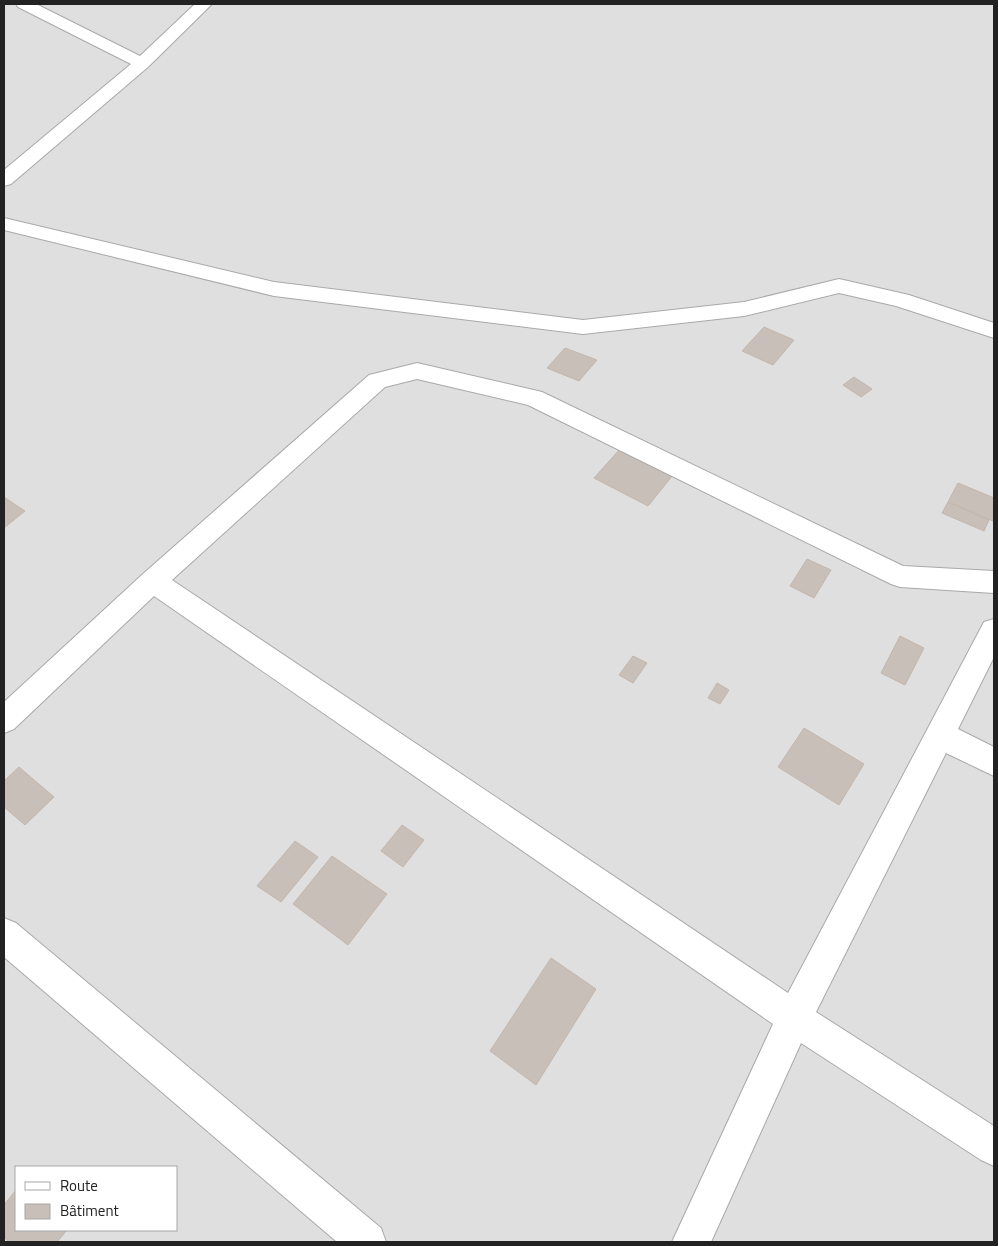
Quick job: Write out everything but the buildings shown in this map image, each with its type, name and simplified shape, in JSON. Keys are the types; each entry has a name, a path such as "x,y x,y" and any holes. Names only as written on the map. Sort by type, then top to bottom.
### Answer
{"street":[{"path":"24,4 142,63"},
{"path":"4,180 142,63 204,4"},
{"path":"6,226 274,289 583,327 744,309 839,286 901,300 994,332"},
{"path":"4,720 153,581 377,381 416,371 534,398 900,576 994,582"},
{"path":"153,581 794,1018 994,1146"},
{"path":"691,1242 794,1018 994,630"},
{"path":"940,735 994,762"},
{"path":"4,935 367,1242"}],"shaded area":[{"path":"4,4 994,4 994,1242 4,1242"}]}
